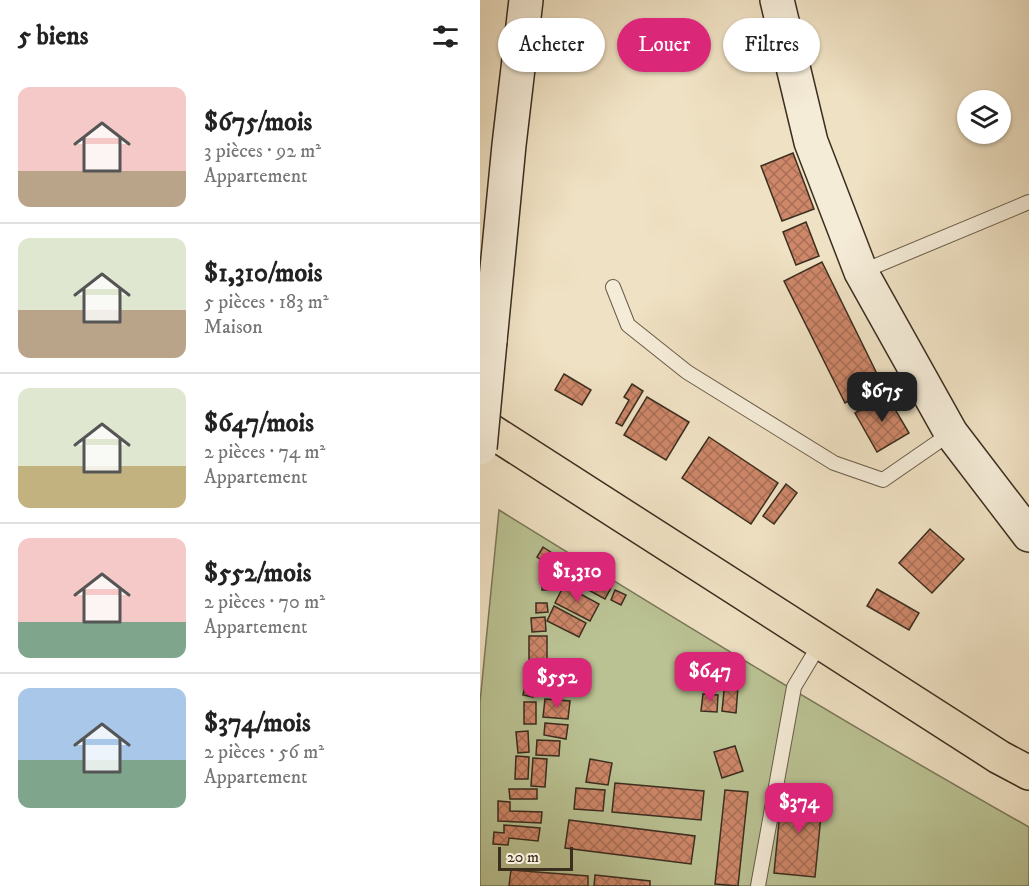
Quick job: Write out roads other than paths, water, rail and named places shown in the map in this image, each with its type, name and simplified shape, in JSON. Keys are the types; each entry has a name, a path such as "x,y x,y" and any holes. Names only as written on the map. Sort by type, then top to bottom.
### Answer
{"highway":[{"path":"480,424 999,757 1029,773"}],"main road":[{"path":"480,448 509,145 526,0"},
{"path":"777,0 811,142 861,272 951,433 1029,535"}],"lane":[{"path":"861,272 1029,202"},
{"path":"613,287 628,325 687,372 834,463 883,480 951,433"},
{"path":"759,886 794,687 822,642"}]}
